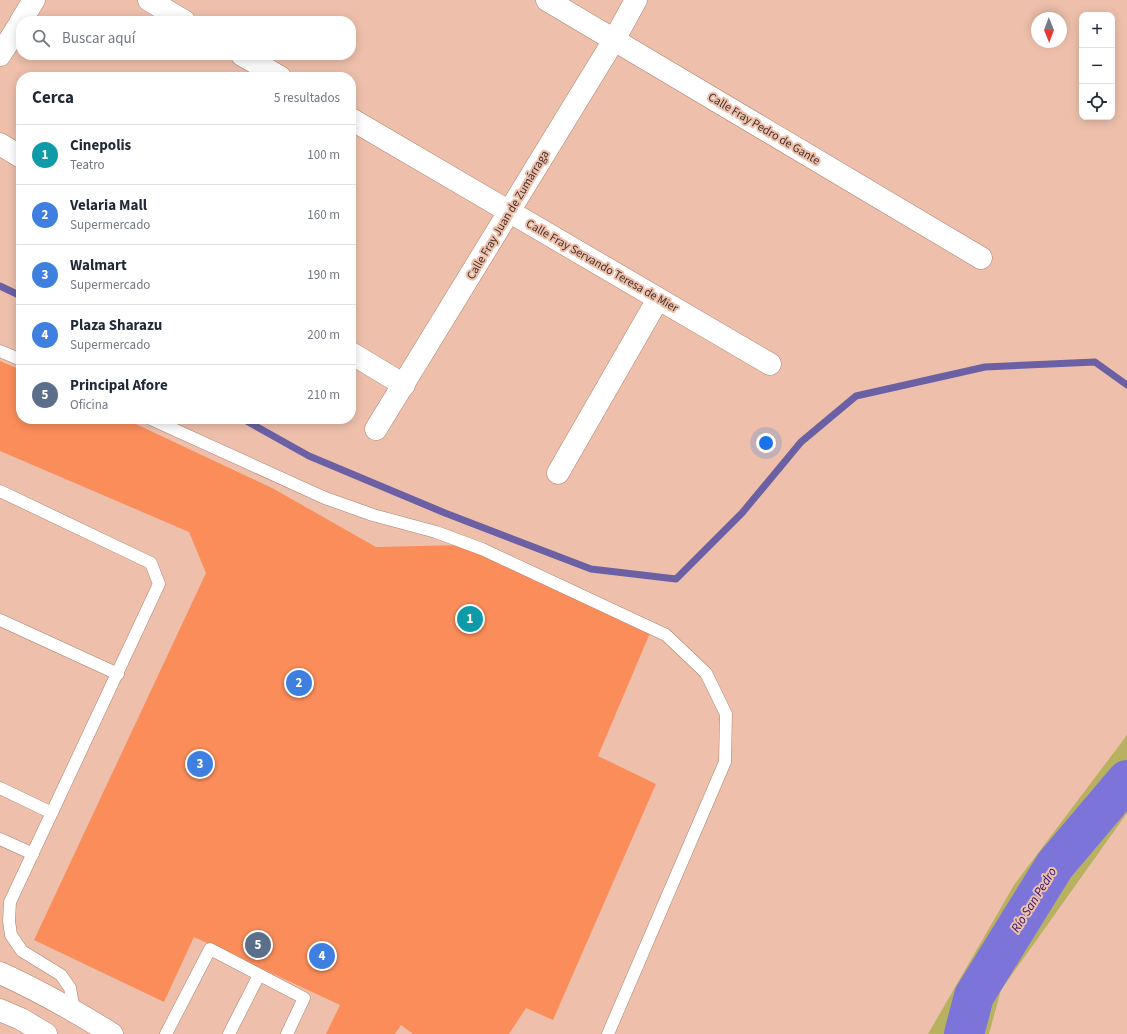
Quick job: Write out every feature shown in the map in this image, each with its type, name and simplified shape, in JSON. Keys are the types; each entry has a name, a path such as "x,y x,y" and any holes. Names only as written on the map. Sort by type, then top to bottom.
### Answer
{"street":[{"path":"24,16 34,0"},
{"path":"149,0 176,16"},
{"name":"Calle Fray Pedro de Gante","path":"547,0 981,258"},
{"name":"Calle Fray Juan de Zumárraga","path":"376,429 510,212 614,40 636,0"},
{"path":"0,55 16,29"},
{"path":"251,60 271,72"},
{"name":"Calle Fray Servando Teresa de Mier","path":"356,122 770,364"},
{"path":"0,144 16,154"},
{"path":"558,473 658,299"},
{"path":"356,356 404,384"},
{"path":"0,973 32,987 74,1010 112,1034"},
{"path":"0,1010 21,1019 46,1034"}],"lane":[{"path":"0,351 16,358"},
{"path":"162,424 325,498 373,515 436,532 482,549 666,635 706,673 726,714 725,762 608,1034"},
{"path":"0,491 151,563 159,584 10,902 9,921 11,936 22,951 61,975 70,988 74,1010"},
{"path":"0,620 118,674"},
{"path":"0,788 52,813"},
{"path":"0,839 33,854"},
{"path":"0,910 10,902"},
{"path":"166,1034 210,949 304,998 287,1034"},
{"path":"230,1034 259,975"}],"shaded area":[{"path":"1127,735 1127,813 1001,990 989,1034 928,1034 1014,885"}],"building":[{"path":"0,361 16,368 16,424 136,424 274,489 376,547 463,545 652,628 598,756 656,784 553,1020 526,1008 509,1034 413,1034 401,1025 395,1034 326,1034 340,1005 194,937 164,1002 34,940 206,573 189,532 0,451"}],"waterway":[{"path":"0,286 16,294"},
{"path":"252,424 309,456 445,513 591,569 676,579 742,513 801,442 856,396 985,367 1095,362 1127,385"},
{"name":"Río San Pedro","path":"964,1034 974,996 1055,865 1127,780"}],"place":[{"name":"Cinepolis","path":"470,619"},
{"name":"Velaria Mall","path":"299,683"},
{"name":"Walmart","path":"200,764"},
{"name":"Principal Afore","path":"258,945"},
{"name":"Plaza Sharazu","path":"322,956"}]}
